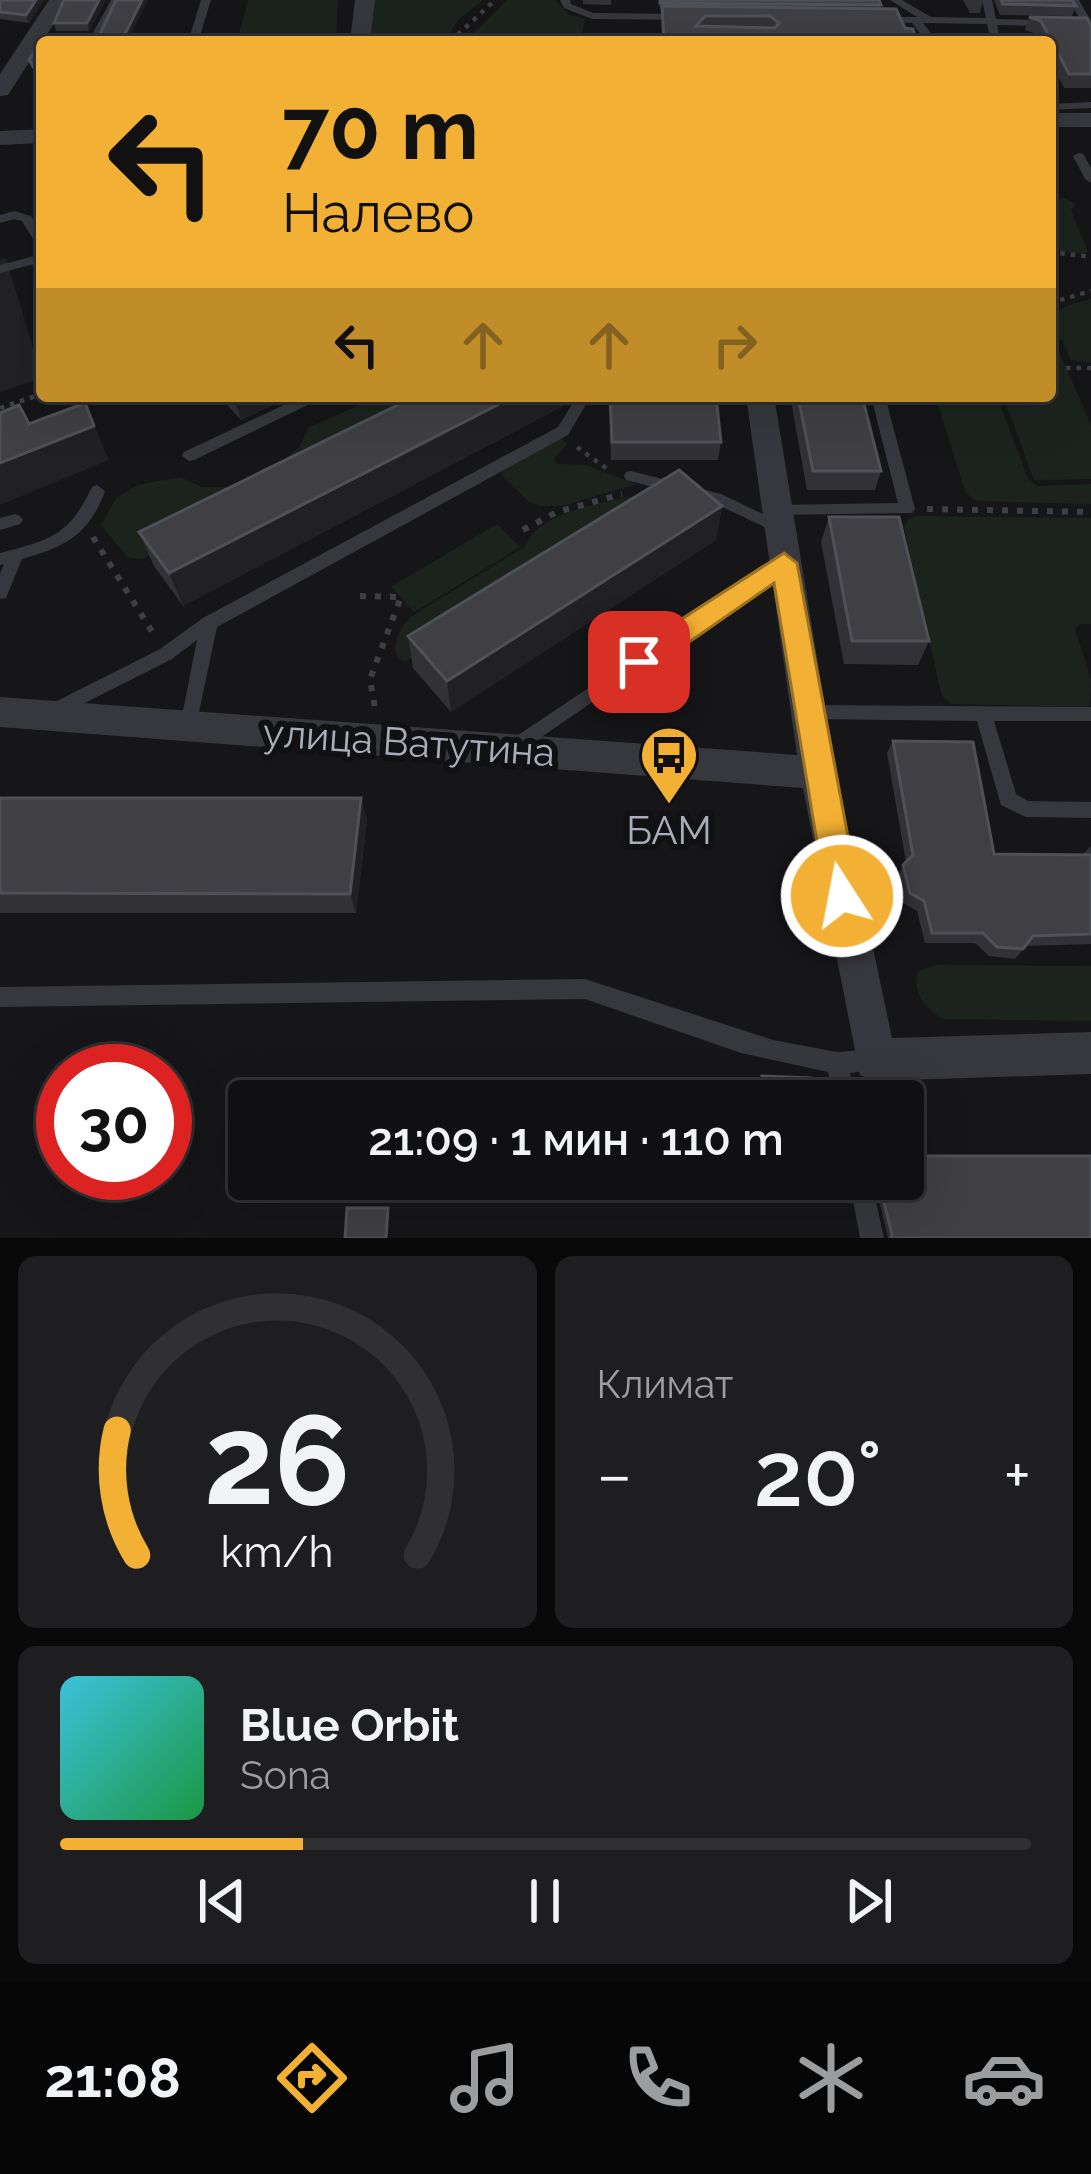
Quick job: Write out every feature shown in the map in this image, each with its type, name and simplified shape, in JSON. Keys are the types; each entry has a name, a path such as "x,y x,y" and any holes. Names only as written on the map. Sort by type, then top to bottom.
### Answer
{"street":[{"path":"46,36 58,0"},
{"path":"361,36 365,0"},
{"path":"0,40 36,38"},
{"path":"0,90 36,48"},
{"path":"1056,120 1091,120"},
{"path":"0,138 36,136"},
{"path":"761,402 818,772 856,1062 1091,1053"},
{"name":"улица Ватутина","path":"0,712 818,772"}],"lane":[{"path":"96,36 116,0"},
{"path":"195,36 206,0"},
{"path":"566,0 567,6 592,16 710,18"},
{"path":"895,0 929,20"},
{"path":"986,0 995,36"},
{"path":"1074,0 1090,24"},
{"path":"873,20 1090,24"},
{"path":"915,20 927,36"},
{"path":"1056,107 1091,105"},
{"path":"1079,156 1091,179"},
{"path":"0,219 28,219 36,233"},
{"path":"0,269 36,260"},
{"path":"189,456 302,402"},
{"path":"47,714 561,433 580,402"},
{"path":"631,476 778,519 908,508 880,402"},
{"path":"0,593 8,557 59,540 84,524 97,491"},
{"path":"511,749 784,563"},
{"path":"189,726 208,623"},
{"path":"809,712 1091,714"},
{"path":"982,712 1008,799 1026,809 1091,810"},
{"path":"0,997 585,989 800,1059 856,1062 851,1080"},
{"path":"864,1200 872,1238"}],"path":[{"path":"456,36 495,0"},
{"path":"1056,253 1091,257"},
{"path":"1056,301 1091,291"},
{"path":"1066,368 1091,368"},
{"path":"0,408 36,396"},
{"path":"561,433 597,464 631,476"},
{"path":"523,530 557,512 667,483"},
{"path":"908,508 1091,512"},
{"path":"109,562 166,653"},
{"path":"360,596 400,597 370,680 389,743"}],"shaded area":[{"path":"248,0 338,0 336,36 239,36"},
{"path":"375,0 483,0 459,19 447,36 371,36"},
{"path":"507,0 555,0 568,14 585,19 581,36 470,36"},
{"path":"1062,197 1076,204 1071,210 1088,252 1056,251 1056,202"},
{"path":"6,258 36,358 36,380 0,392 0,260"},
{"path":"1091,299 1091,363 1070,360 1063,341 1056,338 1056,313"},
{"path":"1056,344 1091,425 1091,479 1034,480 1005,402 1056,402"},
{"path":"366,402 466,402 142,559 127,557 101,525 117,497 138,485 180,477 202,487 230,487 281,462 299,447 309,427"},
{"path":"937,402 999,402 1028,479 1038,486 1091,484 1091,504 976,501 966,493"},
{"path":"558,437 567,444 554,459 557,464 586,465 636,484 563,506 529,502 502,476 503,471"},
{"path":"658,491 667,501 406,661 398,659 398,637 409,618 526,546 546,523 583,508"},
{"path":"1091,518 1091,624 1075,629 1091,680 1090,707 951,704 942,697 904,528 908,519"},
{"path":"497,524 520,547 414,612 391,587"},
{"path":"935,965 1091,966 1091,1021 943,1019 926,1005 917,987 917,972"}],"building":[{"path":"0,0 36,0 26,15 0,12"},
{"path":"64,0 99,0 87,23 54,23"},
{"path":"116,0 142,0 124,36 99,36"},
{"path":"879,0 881,5 660,3"},
{"path":"1001,0 1072,0 1076,6 1003,4"},
{"path":"662,6 896,9 905,28 913,29 915,36 664,36","holes":["705,16 770,16 779,23 775,28 696,26"]},
{"path":"1029,17 1087,18 1091,74 1069,74 1056,49 1056,36 1049,36 1041,21"},
{"path":"404,402 503,402 169,573 139,532"},
{"path":"610,402 717,402 721,442 612,442"},
{"path":"799,402 864,402 881,471 813,471"},
{"path":"85,403 94,426 0,463 0,413 19,405 29,424"},
{"path":"679,470 722,506 447,681 408,636"},
{"path":"829,517 899,517 929,641 852,641"},
{"path":"893,741 973,742 994,854 1091,855 1091,934 1033,936 1023,949 997,947 983,933 932,933 924,901 910,893 903,865 913,855"},
{"path":"0,798 361,798 350,894 0,893"},
{"path":"762,1076 811,1080 762,1080"},
{"path":"924,1156 1091,1156 1091,1238 891,1238 883,1200 924,1200"},
{"path":"347,1208 388,1208 386,1238 345,1238"}],"place":[{"name":"БАМ","path":"669,806"}],"route":[{"path":"639,662 784,563 842,896"}]}
